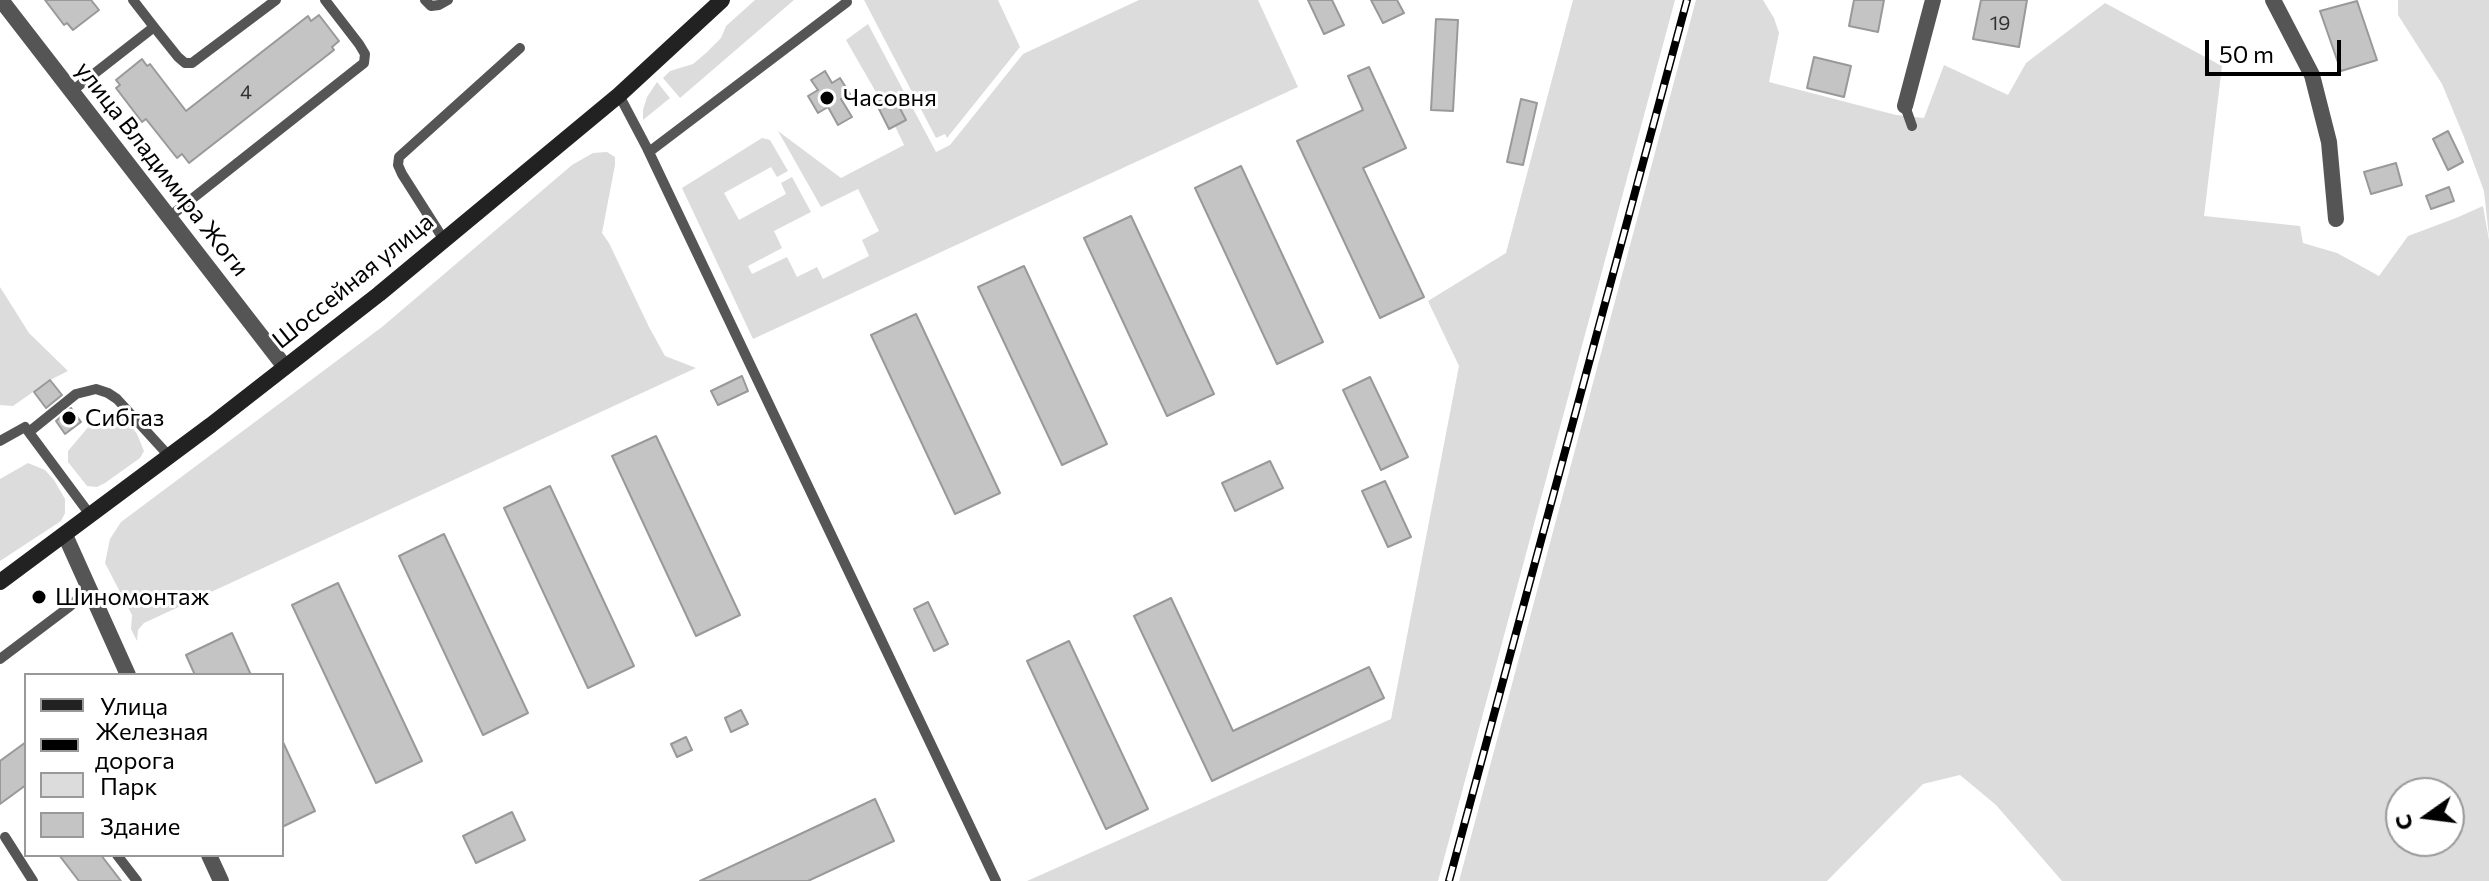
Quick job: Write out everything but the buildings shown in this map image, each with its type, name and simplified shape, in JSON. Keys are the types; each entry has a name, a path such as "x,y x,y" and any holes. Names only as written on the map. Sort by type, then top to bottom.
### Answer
{"main road":[{"name":"Шоссейная улица","path":"0,582 91,516 379,294 619,95 722,0"}],"street":[{"name":"улица Владимира Жоги","path":"1,0 285,367"},
{"path":"1905,106 1933,0"},
{"path":"2273,0 2312,75 2329,142 2336,219"},
{"path":"65,535 127,673"},
{"path":"210,857 221,881"}],"lane":[{"path":"133,0 185,63 192,63 276,0"},
{"path":"169,217 364,63 365,54 359,44 325,0"},
{"path":"425,0 431,6 448,0"},
{"path":"649,152 847,2"},
{"path":"72,91 154,27"},
{"path":"444,240 402,174 399,157 520,48"},
{"path":"619,95 996,881"},
{"path":"1905,106 1912,126"},
{"path":"29,432 76,394 96,389 117,399 169,456"},
{"path":"0,441 25,427 91,516"},
{"path":"0,659 89,589"},
{"path":"5,837 33,881"},
{"path":"119,857 137,881"}],"green space":[{"path":"755,0 794,0 680,98 663,78 670,71 693,64 706,53 721,38 726,26"},
{"path":"864,0 998,0 1020,47 947,138 945,134 936,138"},
{"path":"1139,0 1258,0 1298,87 753,339 682,188 762,138 770,140 788,171 777,177 771,167 724,193 739,220 786,194 781,183 792,177 811,212 774,231 782,248 748,266 752,274 787,257 797,277 817,267 823,279 869,256 862,240 879,231 858,189 821,207 778,131 841,178 904,145 895,126 906,120 894,95 881,101 846,40 868,24 936,152 950,145 1023,54"},
{"path":"1573,0 1675,0 1438,881 1027,881 1391,719 1459,366 1428,301 1506,253"},
{"path":"1696,0 1763,0 1779,33 1769,82 1896,115 1924,118 1944,65 2008,95 2026,63 2105,3 2222,66 2204,216 2300,226 2303,243 2337,253 2379,276 2408,236 2483,206 2489,240 2489,881 2062,881 1996,805 1960,775 1923,784 1827,881 1459,881"},
{"path":"2398,0 2489,0 2489,237 2484,191 2464,137 2442,84 2398,15"},
{"path":"657,82 670,98 643,120 647,97"},
{"path":"607,152 615,157 615,165 602,233 665,356 696,368 144,623 138,630 137,641 131,629 132,615 105,563 110,539 121,522 382,327 572,165 593,153"},
{"path":"0,287 29,333 68,371 13,406 0,405"},
{"path":"110,415 125,418 137,434 144,451 140,458 105,483 97,487 87,486 68,462 68,451 90,425"},
{"path":"28,463 45,470 54,480 65,499 65,513 61,521 0,561 0,479"}],"railway":[{"path":"1449,881 1687,0"}],"place":[{"name":"Часовня","path":"827,98"},
{"name":"Сибгаз","path":"69,418"},
{"name":"Шиномонтаж","path":"39,597"}]}
